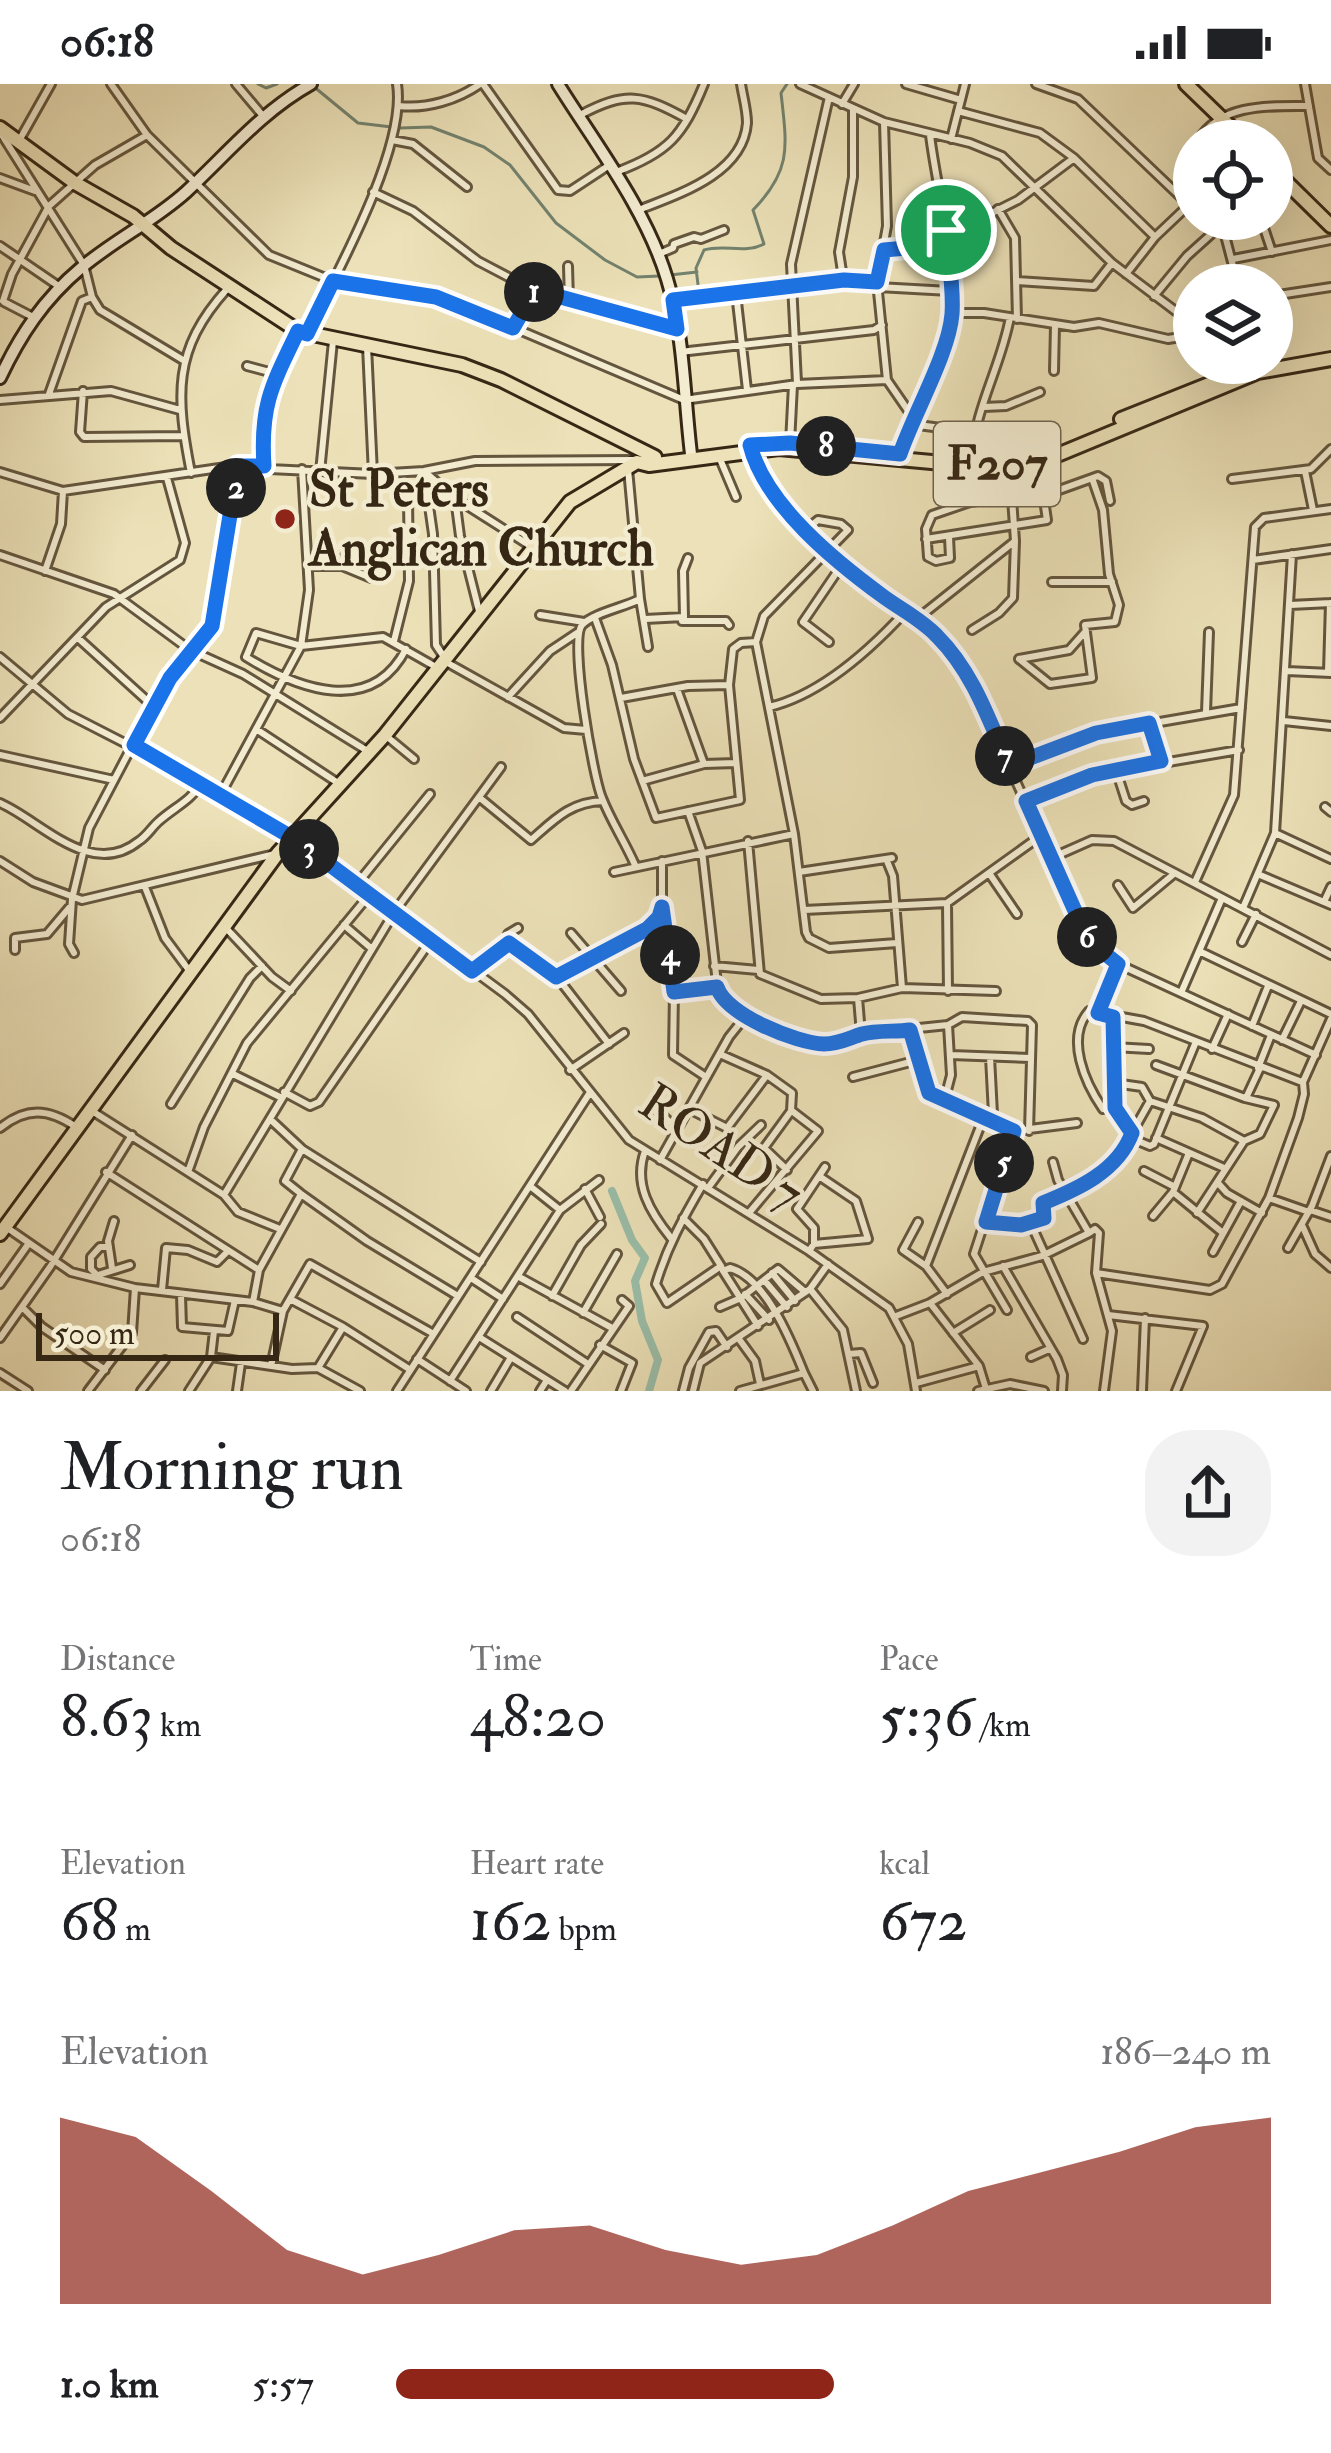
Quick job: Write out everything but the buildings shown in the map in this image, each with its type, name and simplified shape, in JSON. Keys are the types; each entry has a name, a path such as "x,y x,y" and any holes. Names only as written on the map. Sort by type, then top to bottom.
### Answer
{"main road":[{"path":"1186,84 1224,120"},
{"path":"0,130 20,139 75,183 144,224 171,248 302,333 462,365 501,380 640,460 570,502 385,735 278,853 3,1231"},
{"path":"1293,191 1331,226"},
{"name":"F207","path":"640,460 779,448 1008,469 1038,463 1258,372 1331,356"},
{"name":"F207","path":"1293,360 1331,356"},
{"name":"F207","path":"640,460 790,443 965,465 1007,464 1038,456 1197,384"}],"street":[{"path":"20,139 51,84"},
{"path":"111,84 147,135 269,255 333,281 436,297 685,400 795,384 887,380"},
{"path":"236,84 263,116"},
{"path":"0,378 33,317 60,287 194,184 263,116 310,84"},
{"path":"264,466 262,414 277,374 333,281 374,192 393,137 397,84"},
{"path":"398,106 424,106 464,95 481,84 559,190 570,190 662,152 687,119 704,84"},
{"path":"558,84 635,211 664,270 673,300 691,454"},
{"path":"635,211 709,179 739,148 747,119 741,84"},
{"path":"800,84 884,122 1002,156 1112,263 1173,310"},
{"path":"842,104 854,84"},
{"path":"906,84 961,100"},
{"path":"951,139 965,84"},
{"path":"1036,84 1068,94 1091,109 1173,185"},
{"path":"1068,94 1074,84"},
{"path":"1304,84 1318,158 1331,170"},
{"path":"578,116 623,97 645,96 687,119"},
{"path":"790,443 795,384 791,264 829,98"},
{"path":"1216,120 1266,106 1309,106"},
{"path":"844,280 838,252 853,177 853,110"},
{"path":"958,111 1040,133 1074,158 1155,237"},
{"path":"884,122 887,226 878,285 887,380 925,429 972,432"},
{"path":"0,130 84,265 100,310 184,360"},
{"path":"33,317 2,302 50,206 120,147 147,135"},
{"path":"900,454 912,417 940,362 952,314 946,230 930,135"},
{"path":"393,137 413,144 467,187"},
{"path":"884,250 918,247 998,209 1074,158"},
{"path":"0,178 38,192"},
{"path":"374,192 413,211 478,261 535,290 677,329"},
{"path":"970,502 965,465 972,432 1014,318 1015,238 998,209"},
{"path":"1126,274 1173,220"},
{"path":"658,254 674,244 724,230"},
{"path":"1154,296 1205,240"},
{"path":"1229,240 1234,264"},
{"path":"1268,240 1272,252"},
{"path":"1233,259 1331,240"},
{"path":"0,246 60,287"},
{"path":"1017,281 1094,286 1112,263"},
{"path":"568,266 569,301"},
{"path":"673,300 844,280 950,291"},
{"path":"191,473 179,410 184,360 199,323 230,286"},
{"path":"1293,293 1331,287"},
{"path":"513,328 535,290"},
{"path":"736,292 747,391"},
{"path":"49,394 82,301 92,297"},
{"path":"952,314 1055,325 1099,323 1173,338"},
{"path":"680,352 874,330 882,325"},
{"path":"1054,370 1055,325"},
{"path":"320,472 333,341"},
{"path":"367,346 373,474"},
{"path":"248,366 277,374"},
{"path":"0,400 83,392 127,394 179,410"},
{"path":"83,392 80,432 84,436 184,436"},
{"path":"984,407 1006,406 1040,392"},
{"path":"750,448 771,492 841,566 935,634 966,671 1088,940 1118,964 1316,1055"},
{"path":"1232,479 1305,471 1316,467 1331,449"},
{"path":"719,455 736,497"},
{"path":"0,472 63,491 238,466 373,474 475,461 640,460 640,599 647,647"},
{"path":"926,539 1047,520 1038,463"},
{"path":"15,950 14,938 47,934 68,912 94,815 153,706 212,626 238,466"},
{"path":"222,793 301,646 308,566 302,469"},
{"path":"424,471 433,534 436,645 443,663"},
{"path":"424,471 455,498 535,549"},
{"path":"1305,471 1313,510"},
{"path":"0,718 118,597 166,572 184,553 182,526 167,478"},
{"path":"1085,632 1092,678 1050,684 1019,659 1069,650 1088,623 1115,622 1119,605 1104,514 1092,478"},
{"path":"949,537 947,560 928,557 926,539 932,515 970,502 1043,493 1092,478 1104,479 1110,501"},
{"path":"45,571 58,536 63,491"},
{"path":"394,641 410,581 407,497 428,496"},
{"path":"455,498 481,616"},
{"path":"972,630 999,614 1013,598 1012,498"},
{"path":"1195,882 1234,795 1255,527 1260,520 1331,509"},
{"path":"807,529 818,520 845,526 847,533 764,616 756,642 809,938 829,948 897,943"},
{"path":"917,619 1015,541"},
{"path":"1253,560 1331,549"},
{"path":"339,565 349,550"},
{"path":"1243,908 1276,833 1292,554"},
{"path":"0,555 118,597 190,650 275,694 369,752"},
{"path":"645,620 682,619 682,571 688,558"},
{"path":"308,566 339,565 371,578"},
{"path":"829,642 803,622 841,566"},
{"path":"1052,582 1112,582"},
{"path":"540,615 584,622 640,599"},
{"path":"1287,670 1329,673 1331,603 1290,605"},
{"path":"685,608 692,622"},
{"path":"769,707 808,693 905,613"},
{"path":"595,618 654,817 740,800 729,685 734,649 756,642"},
{"path":"672,620 726,621 728,625"},
{"path":"508,698 546,654 584,622"},
{"path":"577,632 586,730 603,801 635,865"},
{"path":"1206,712 1209,632"},
{"path":"406,649 395,669 367,688 334,692 286,680 246,657 250,639 258,633 301,646 372,636 443,663 564,728 586,730"},
{"path":"78,638 153,706"},
{"name":"ROAD 7","path":"0,657 68,714 222,793 395,911 528,1014 629,1140 812,1247 896,1316"},
{"path":"621,698 729,685"},
{"path":"677,688 704,764"},
{"path":"1009,766 1096,733 1241,708"},
{"path":"1284,722 1331,726"},
{"path":"1149,723 1161,761"},
{"path":"256,729 341,785"},
{"path":"385,735 414,759"},
{"path":"1026,801 1116,770 1239,750"},
{"path":"0,755 114,780"},
{"path":"642,781 704,764 736,763"},
{"path":"224,1195 395,911 501,767"},
{"path":"1116,770 1121,796 1132,805 1144,801"},
{"path":"0,803 58,842 82,851 113,852 134,845 162,818 188,802 202,783"},
{"path":"357,884 430,794"},
{"path":"480,798 531,840 560,814 603,801"},
{"path":"688,812 702,851 721,997 745,1017 803,1041 838,1043 861,1034 948,1025 962,1017 1028,1021 1032,1024 1029,1131"},
{"path":"1276,833 1331,859"},
{"path":"614,872 794,834"},
{"path":"804,910 947,904 1039,837"},
{"path":"1049,859 1085,842 1110,840 1331,955"},
{"path":"748,841 758,970"},
{"path":"0,861 72,899 145,887 278,853"},
{"path":"800,872 890,859 902,988"},
{"path":"662,861 662,907 674,992 674,1058 706,1077"},
{"path":"989,873 1017,914"},
{"path":"1118,885 1133,908 1175,873"},
{"path":"1260,875 1328,903 1331,887"},
{"path":"145,887 165,938 191,973"},
{"path":"188,1172 204,1127 248,1043 370,893"},
{"path":"1181,993 1222,898"},
{"path":"72,899 69,944 74,953"},
{"path":"947,904 948,991"},
{"path":"556,977 647,929 662,907"},
{"path":"1242,942 1256,914"},
{"path":"344,925 372,949"},
{"path":"224,927 291,991"},
{"path":"506,944 508,934 518,928"},
{"path":"571,933 621,991"},
{"path":"232,1074 276,1097 284,1094 310,1106 319,1102 431,939"},
{"path":"472,971 512,943 556,977 610,1044"},
{"path":"1096,1273 1215,1289 1231,1272 1269,1198 1298,1118 1303,1082 1331,1016 1199,951"},
{"path":"1098,1013 1118,964"},
{"path":"171,1104 262,966"},
{"path":"714,966 758,970 814,998 858,998 902,988 996,991"},
{"path":"1252,1026 1268,986"},
{"path":"674,992 717,987"},
{"path":"858,998 861,1034"},
{"path":"1282,1040 1301,1001"},
{"path":"1103,1109 1079,1056 1084,1014 1144,1021 1303,1082"},
{"path":"1211,1049 1228,1015"},
{"path":"660,1160 745,1017"},
{"path":"1113,1017 1115,1108 1132,1136 1150,1146 1195,1043"},
{"path":"944,1100 951,1075 948,1025"},
{"path":"910,1030 924,1087 935,1098 1014,1131 1077,1123"},
{"path":"570,1070 624,1034"},
{"path":"1245,1098 1271,1035"},
{"path":"1113,1047 1149,1049"},
{"path":"722,1055 767,1075 792,1093 791,1111 764,1148 787,1170"},
{"path":"951,1055 1030,1058"},
{"path":"926,1266 986,1120 993,1114 990,1057"},
{"path":"853,1076 918,1060"},
{"path":"1156,1065 1274,1105 1260,1134 1244,1141 1196,1213"},
{"path":"689,1109 727,1128 767,1075"},
{"path":"1114,1084 1142,1087 1150,1101 1202,1118 1244,1141"},
{"path":"397,1391 589,1094"},
{"path":"986,1222 1031,1224 1044,1218 1043,1203 1069,1194 1116,1161 1150,1101"},
{"path":"0,1128 28,1111 58,1115 79,1129"},
{"path":"92,1111 224,1195 238,1212 282,1230"},
{"path":"657,1111 677,1129"},
{"path":"749,1213 818,1131 791,1111"},
{"path":"270,1119 302,1149 481,1262"},
{"path":"670,1238 706,1186 761,1125"},
{"path":"1007,1310 974,1254 1014,1131"},
{"path":"0,1338 132,1135"},
{"path":"1156,1138 1224,1168"},
{"path":"302,1149 285,1178 367,1241 458,1296"},
{"path":"645,1151 641,1187 670,1238 672,1251 656,1284 666,1304 722,1268 742,1272 778,1313 812,1391"},
{"path":"1153,1216 1173,1189 1189,1153"},
{"path":"1288,1248 1310,1211 1331,1156"},
{"path":"1053,1162 1058,1180 1089,1233"},
{"path":"819,1176 856,1202 868,1239 812,1247 814,1228 797,1209 819,1176 825,1167"},
{"path":"1144,1171 1173,1189 1223,1233"},
{"path":"106,1172 259,1270"},
{"path":"450,1381 560,1210 599,1180"},
{"path":"1218,1183 1262,1213"},
{"path":"529,1185 560,1210"},
{"path":"552,1296 600,1221 585,1189"},
{"path":"253,1302 259,1270 302,1194"},
{"path":"1269,1198 1331,1217"},
{"path":"1213,1252 1241,1201"},
{"path":"683,1218 704,1239 758,1326"},
{"path":"112,1268 109,1247 114,1221"},
{"path":"918,1222 904,1252 926,1266 947,1294"},
{"path":"1031,1224 1083,1339"},
{"path":"1302,1225 1315,1254 1331,1268"},
{"path":"979,1366 916,1387 908,1344 896,1316 931,1303 983,1272 1042,1256 1095,1229 1100,1233 1096,1273 1112,1349 1104,1391"},
{"path":"3,1231 71,1272 135,1288 253,1302 284,1311"},
{"path":"0,1284 28,1243"},
{"path":"95,1276 91,1257 100,1247 109,1247"},
{"path":"162,1291 166,1248 188,1250 217,1262 227,1252"},
{"path":"583,1313 617,1254"},
{"path":"271,1366 284,1311 310,1264 432,1333"},
{"path":"693,1391 700,1363 787,1307 828,1264"},
{"path":"95,1276 130,1265"},
{"path":"931,1303 979,1366 982,1390 1010,1384 1062,1391 1060,1366 1003,1266"},
{"path":"720,1307 781,1269 843,1330 856,1391"},
{"path":"772,1274 795,1300"},
{"path":"520,1277 612,1328"},
{"path":"470,1278 503,1300"},
{"path":"764,1280 787,1307"},
{"path":"92,1390 132,1334 135,1288"},
{"path":"181,1295 182,1327 214,1331 228,1331 236,1300"},
{"path":"743,1296 769,1320"},
{"path":"290,1299 344,1327 409,1370"},
{"path":"479,1337 568,1391 629,1306 622,1300"},
{"path":"23,1308 42,1327 105,1370"},
{"path":"953,1333 990,1310"},
{"path":"1108,1315 1203,1326 1176,1391"},
{"path":"517,1317 588,1364"},
{"path":"1142,1391 1145,1318"},
{"path":"319,1368 344,1327"},
{"path":"189,1391 211,1357 214,1331"},
{"path":"683,1391 688,1368 707,1335 716,1331 727,1347"},
{"path":"739,1339 755,1361 760,1384"},
{"path":"600,1345 632,1363 621,1391"},
{"path":"1031,1357 1049,1349"},
{"path":"849,1354 862,1353 873,1383"},
{"path":"211,1357 319,1368 356,1390"},
{"path":"417,1359 466,1391"},
{"path":"491,1391 510,1359"},
{"path":"141,1391 165,1360"},
{"path":"237,1391 241,1363"},
{"path":"0,1373 28,1391"},
{"path":"740,1391 804,1373"},
{"path":"540,1391 547,1380"}],"waterway":[{"path":"258,84 266,88 277,84"},
{"path":"699,293 696,268 704,250 764,244 753,210 781,170 785,143 781,93 787,84"},
{"path":"313,86 358,123 431,127 484,147 510,165 556,223 605,260 637,277 660,276"},
{"path":"670,275 697,272"},
{"path":"612,1191 632,1240 645,1258 635,1281 642,1321 658,1360 649,1391"}],"place":[{"name":"St Peters Anglican Church","path":"285,519"}],"route":[{"path":"946,230 952,314 940,362 912,417 900,454 790,443 750,445 771,492 841,566 926,626 952,653 966,671 1009,766 1066,742 1149,723 1161,761 1092,775 1026,801 1088,940 1118,964 1098,1013 1113,1017 1115,1108 1132,1133 1116,1161 1069,1194 1043,1203 1044,1218 1021,1225 986,1222 1014,1131 929,1093 910,1030 861,1034 821,1044 745,1017 721,997 717,987 674,992 662,907 647,929 556,977 512,943 472,971 298,841 134,745 170,678 212,626 238,466 264,466 262,423 269,394 298,331 307,334 333,281 436,297 513,328 535,290 677,329 673,300 844,280 877,282 884,250 918,247 946,230"}]}
